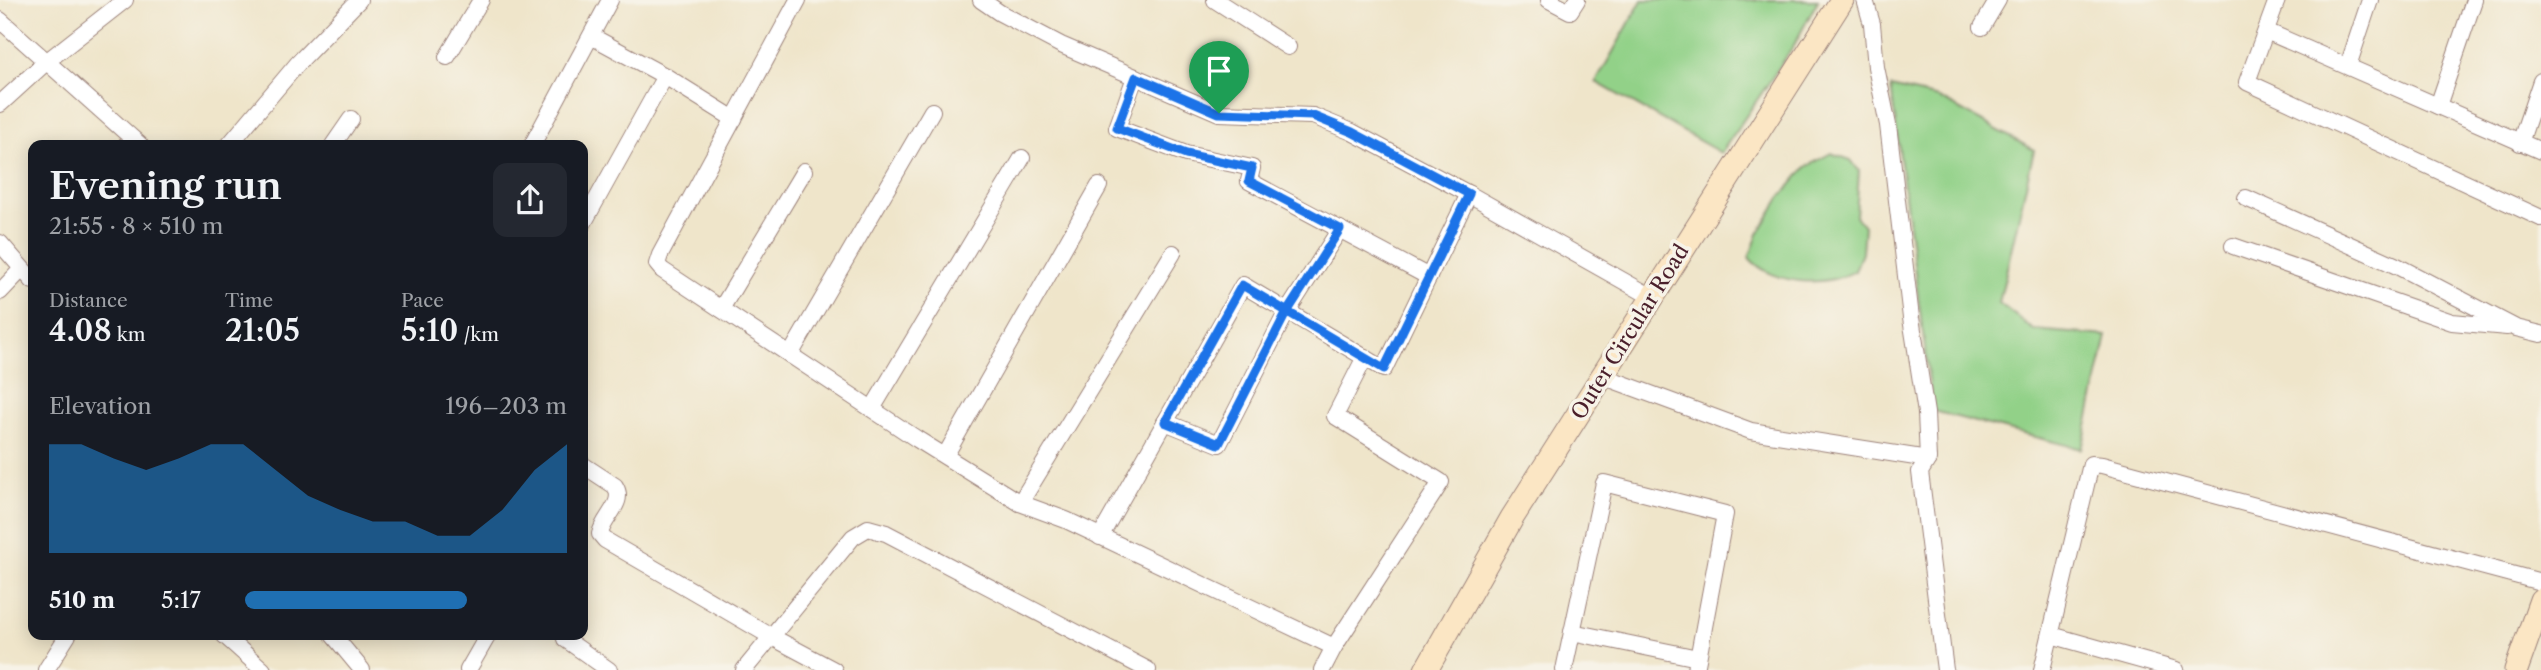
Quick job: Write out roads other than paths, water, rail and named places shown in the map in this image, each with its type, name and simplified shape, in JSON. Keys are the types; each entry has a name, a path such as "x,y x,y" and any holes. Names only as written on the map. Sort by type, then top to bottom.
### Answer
{"main road":[{"name":"Outer Circular Road","path":"1426,670 1512,518 1842,0"},
{"path":"2522,669 2541,600"}],"street":[{"path":"0,104 46,62 125,0"},
{"path":"233,140 299,62 359,0"},
{"path":"447,57 481,0"},
{"path":"535,140 610,0"},
{"path":"798,0 657,264 662,270 872,409 1020,503 1066,520 1334,647"},
{"path":"981,0 1061,46 1219,113 1313,116 1352,132 1652,297"},
{"path":"1215,0 1288,47"},
{"path":"1549,0 1570,11 1577,0"},
{"path":"1865,0 1872,24 1876,67 1888,125 1911,318 1926,414 1928,459 1920,472 1945,670"},
{"path":"1982,27 1998,0"},
{"path":"2277,0 2247,82 2541,218"},
{"path":"2348,66 2370,0"},
{"path":"2438,106 2474,0"},
{"path":"0,20 134,140"},
{"path":"2266,31 2541,151"},
{"path":"591,36 665,76 734,119"},
{"path":"588,215 665,76"},
{"path":"1136,77 1117,128 1186,154 1252,168 1249,181 1429,277"},
{"path":"2520,143 2541,81"},
{"path":"790,355 932,111"},
{"path":"336,140 351,119"},
{"path":"872,409 1022,158"},
{"path":"721,309 804,171"},
{"path":"944,456 1099,186"},
{"path":"1100,537 1242,285 1384,369 1469,194"},
{"path":"2246,198 2397,265 2516,328"},
{"path":"1165,422 1219,444 1287,312 1340,229"},
{"path":"0,243 28,275 0,292"},
{"path":"2234,246 2452,322 2516,328 2541,334"},
{"path":"1020,503 1173,253"},
{"path":"1322,670 1334,647 1441,482 1335,416 1365,357"},
{"path":"1602,376 1751,431 1928,459"},
{"path":"2042,670 2091,464 2541,582"},
{"path":"588,469 615,486 618,491 619,500 602,526 600,534 605,540 834,670"},
{"path":"1564,670 1572,632 1604,483 1725,514 1697,664 1572,632"},
{"path":"744,670 853,537 868,528 886,533 1148,670"},
{"path":"2051,635 2176,670"},
{"path":"46,670 65,640"},
{"path":"230,640 263,670"},
{"path":"337,640 362,670"},
{"path":"468,670 485,640"},
{"path":"566,640 609,670"}]}
